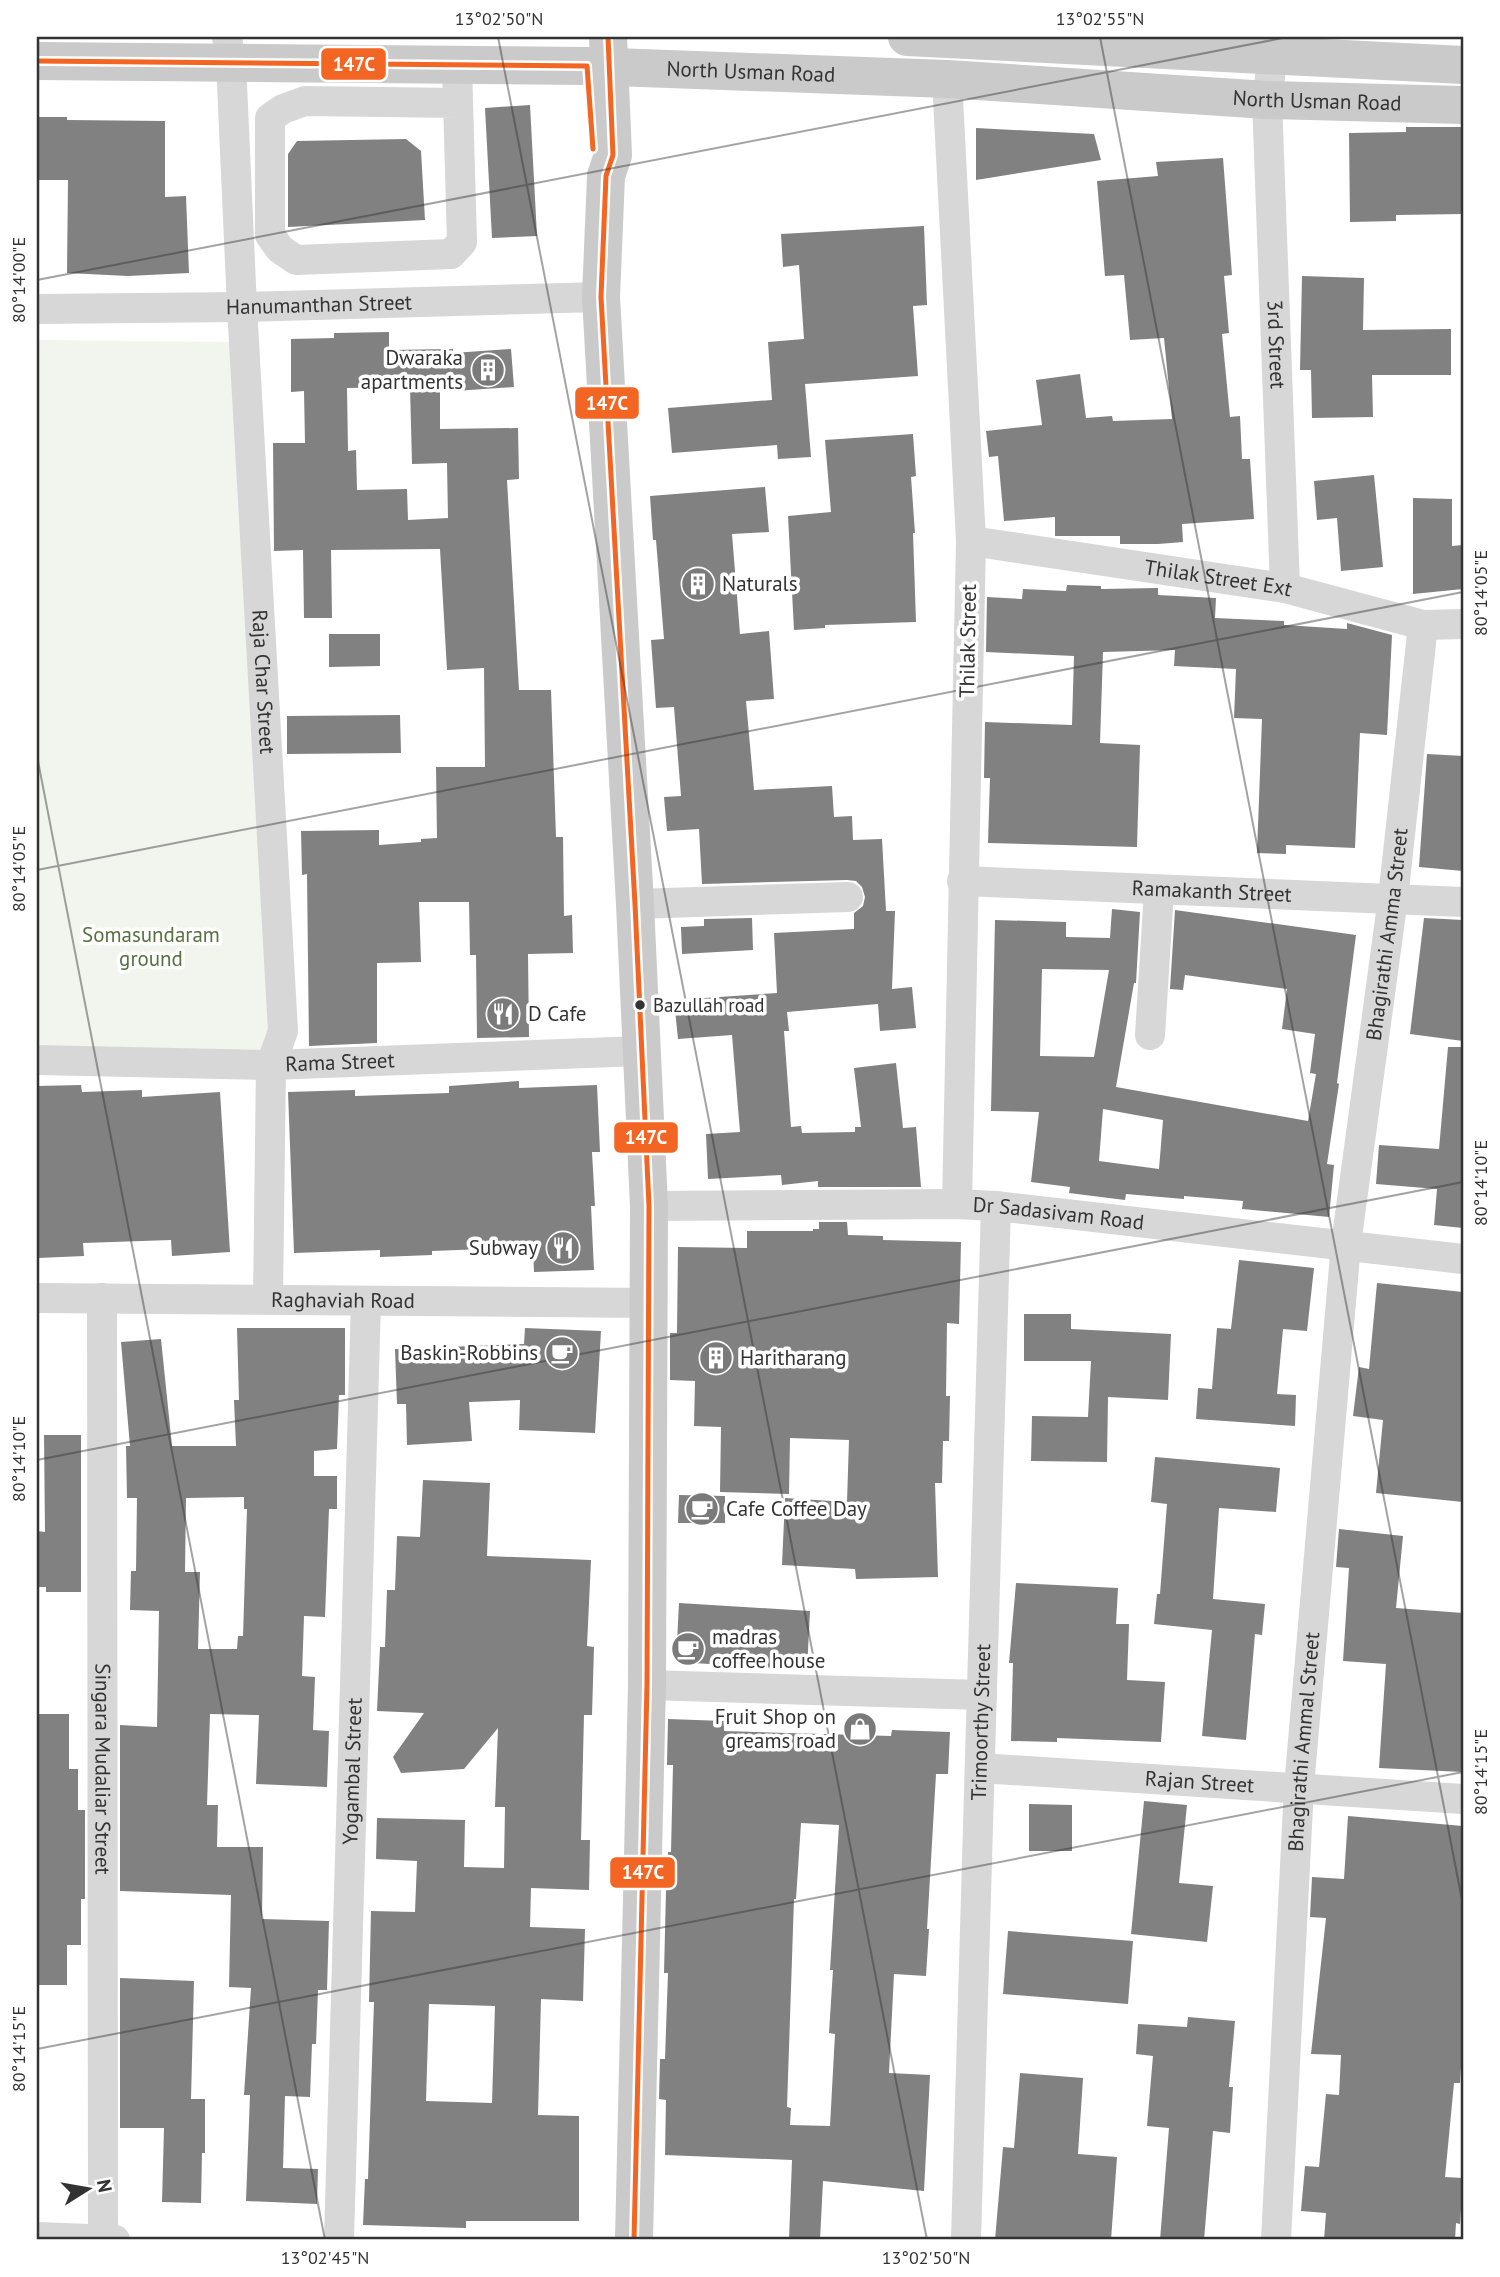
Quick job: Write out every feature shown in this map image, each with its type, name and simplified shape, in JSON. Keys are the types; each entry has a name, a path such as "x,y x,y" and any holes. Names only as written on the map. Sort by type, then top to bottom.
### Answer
{"main road":[{"name":"North Usman Road","path":"907,37 1273,45 1463,65"},
{"name":"North Usman Road","path":"37,61 229,49 457,65 597,52 1267,100 1463,105"},
{"path":"597,52 593,157 606,176 601,297 649,1206 647,1685 634,2240"}],"street":[{"name":"3rd Street","path":"1273,45 1267,100 1285,588"},
{"name":"Raja Char Street","path":"229,49 283,1031 271,1065 268,1299"},
{"path":"457,65 463,242 451,254 296,260 280,249 270,235 270,118 283,109 305,102 458,103"},
{"name":"Thilak Street","path":"947,79 971,541 957,1204"},
{"path":"240,250 280,249"},
{"name":"Hanumanthan Street","path":"37,309 242,307 601,297"},
{"name":"Thilak Street Ext","path":"971,541 1285,588 1423,625 1463,624"},
{"name":"Bhagirathi Amma Street","path":"1346,1244 1394,898 1423,625"},
{"name":"Ramakanth Street","path":"962,881 1463,902"},
{"path":"1150,1035 1159,891"},
{"path":"635,904 848,897"},
{"name":"Rama Street","path":"37,1060 271,1065 641,1051"},
{"name":"Dr Sadasivam Road","path":"649,1206 996,1206 1463,1259"},
{"name":"Trimoorthy Street","path":"966,2240 996,1206"},
{"name":"Bhagirathi Ammal Street","path":"1276,2240 1299,1787 1346,1244"},
{"name":"Raghaviah Road","path":"37,1298 650,1303"},
{"name":"Singara Mudaliar Street","path":"103,1298 109,2240"},
{"name":"Yogambal Street","path":"339,2240 366,1301"},
{"path":"647,1685 982,1695"},
{"name":"Rajan Street","path":"980,1768 1463,1799"},
{"path":"37,2237 109,2240"}],"green space":[{"name":"Somasundaram ground","path":"37,340 235,342 270,1061 37,1063"}],"building":[{"path":"530,105 537,236 492,238 485,108"},
{"path":"37,117 165,121 165,197 186,196 189,273 128,276 67,273 68,180 37,180"},
{"path":"1406,127 1463,127 1463,214 1396,215 1396,221 1350,222 1349,133 1406,132"},
{"path":"976,128 1094,134 1101,160 976,180"},
{"path":"406,139 421,151 425,220 288,227 288,154 297,141"},
{"path":"1223,158 1232,275 1224,276 1229,333 1222,334 1230,417 1240,416 1242,459 1250,459 1254,519 1182,524 1183,542 1158,544 1120,544 1120,536 1055,536 1055,517 1004,521 998,456 989,457 986,431 1042,425 1036,380 1080,374 1086,418 1112,416 1113,421 1172,419 1164,338 1130,340 1124,275 1105,276 1097,181 1158,176 1156,162"},
{"path":"924,226 927,305 913,306 918,376 805,384 811,457 778,459 777,445 672,453 668,408 772,400 768,342 804,339 799,265 783,267 781,234"},
{"path":"1302,276 1364,278 1363,330 1451,329 1451,375 1372,375 1373,417 1312,418 1311,370 1300,370"},
{"path":"389,332 389,350 453,349 453,353 511,349 514,387 440,392 440,429 518,428 519,479 507,480 519,690 551,690 556,837 563,837 564,916 572,915 573,953 528,954 529,1037 477,1038 476,955 470,955 469,902 419,902 421,962 377,963 377,1043 309,1046 307,874 302,875 301,831 379,830 379,845 437,838 436,767 485,767 484,668 447,670 440,549 331,550 332,618 304,618 303,550 274,551 273,443 305,443 304,391 291,392 291,339 334,338 334,333","holes":["410,387 412,464 447,463 448,518 408,520 407,489 357,490 356,450 348,451 347,388"]},
{"path":"913,434 916,476 911,477 916,622 825,625 825,628 794,630 788,516 831,512 825,440"},
{"path":"1374,475 1383,567 1341,571 1337,518 1317,520 1314,481"},
{"path":"765,487 769,532 732,534 740,634 769,631 774,699 746,701 754,790 832,786 834,817 852,816 853,840 882,839 886,911 895,911 892,989 912,987 916,1028 880,1031 878,1004 787,1012 789,1031 784,1031 791,1127 801,1126 802,1133 855,1132 855,1127 861,1127 854,1068 896,1063 903,1128 916,1127 921,1187 818,1187 818,1181 782,1185 781,1175 708,1179 706,1134 740,1132 732,1035 678,1039 674,1000 777,993 774,933 854,929 854,913 863,906 865,897 862,887 856,881 847,880 702,884 699,829 667,831 664,797 681,796 674,707 656,708 651,640 664,639 650,496"},
{"path":"1413,498 1452,499 1452,546 1463,545 1463,589 1413,594"},
{"path":"1067,585 1101,586 1101,589 1158,588 1158,595 1216,598 1215,618 1284,621 1284,625 1347,629 1347,623 1392,635 1387,735 1360,733 1355,848 1286,845 1286,854 1257,853 1262,719 1234,718 1236,669 1174,666 1175,650 1103,652 1100,743 1140,745 1137,847 988,843 990,778 984,778 985,722 1072,725 1074,656 986,652 987,597 1022,599 1023,589 1066,591"},
{"path":"329,634 380,634 380,666 329,667"},
{"path":"400,715 401,753 287,754 287,716"},
{"path":"1427,754 1463,756 1463,871 1419,867"},
{"path":"1112,909 1140,912 1136,983 1116,1087 1308,1121 1316,1074 1310,1073 1315,1034 1282,1029 1287,989 1185,975 1183,990 1170,989 1175,910 1356,935 1327,1164 1334,1165 1329,1217 1242,1209 1243,1201 1184,1196 1184,1199 1126,1194 1125,1200 1069,1193 1070,1187 1031,1182 1039,1112 991,1111 995,920 1066,922 1066,937 1110,938","holes":["1042,969 1109,970 1094,1057 1040,1056","1103,1109 1163,1120 1159,1169 1099,1161"]},
{"path":"752,918 753,950 682,954 681,927 704,926 704,919"},
{"path":"1424,918 1463,920 1463,1041 1410,1034"},
{"path":"1448,1047 1463,1047 1463,1228 1434,1225 1437,1189 1376,1184 1379,1145 1439,1149"},
{"path":"519,1081 519,1088 597,1085 600,1152 592,1152 594,1270 534,1272 533,1247 432,1251 432,1255 380,1257 380,1250 294,1253 288,1092 355,1090 355,1096 449,1093 449,1086"},
{"path":"81,1085 82,1092 142,1090 142,1097 220,1092 230,1252 172,1256 171,1240 83,1243 84,1256 38,1258 37,1086"},
{"path":"819,1222 847,1222 848,1235 883,1236 883,1240 961,1242 959,1324 947,1323 946,1396 950,1396 949,1441 943,1441 942,1483 935,1483 938,1577 856,1579 855,1569 782,1565 785,1498 847,1502 849,1440 790,1438 789,1494 720,1492 721,1427 694,1426 695,1381 670,1380 670,1333 677,1333 678,1247 747,1248 747,1231 813,1231 819,1229"},
{"path":"1239,1260 1314,1268 1307,1331 1283,1329 1277,1394 1296,1395 1295,1426 1196,1419 1198,1388 1212,1389 1217,1328 1231,1329"},
{"path":"1377,1283 1463,1292 1463,1502 1376,1493 1383,1420 1353,1416 1359,1367 1369,1369"},
{"path":"1024,1314 1071,1314 1071,1329 1171,1334 1168,1400 1108,1397 1107,1462 1031,1461 1032,1416 1088,1417 1091,1361 1024,1361"},
{"path":"237,1328 345,1328 345,1395 339,1395 337,1449 314,1451 314,1476 337,1476 337,1509 329,1509 325,1617 304,1616 302,1676 315,1677 313,1730 329,1731 327,1787 256,1784 259,1715 210,1714 207,1805 218,1805 217,1847 263,1847 262,1919 329,1921 327,1990 318,1990 310,2097 285,2096 283,2168 318,2169 317,2204 246,2201 250,2095 244,2095 251,1988 229,1987 231,1895 120,1891 120,1725 157,1727 159,1611 130,1610 131,1571 136,1571 137,1498 127,1498 126,1446 130,1446 121,1342 161,1339 172,1446 236,1446 234,1400 239,1400","holes":["244,1497 244,1509 247,1509 243,1636 238,1636 237,1649 198,1649 200,1572 185,1572 186,1498"]},
{"path":"525,1328 601,1331 595,1433 519,1430 520,1400 469,1402 472,1441 407,1445 406,1404 397,1404 395,1349 524,1344"},
{"path":"44,1435 81,1435 81,1592 46,1592 46,1587 37,1587 37,1531 45,1532"},
{"path":"1155,1457 1280,1468 1276,1512 1219,1508 1213,1599 1265,1604 1262,1635 1255,1634 1246,1740 1202,1736 1212,1630 1154,1624 1157,1594 1160,1594 1167,1504 1151,1502"},
{"path":"423,1480 490,1483 487,1556 591,1560 587,1646 594,1647 592,1715 584,1715 581,1840 590,1840 589,1890 531,1888 530,1927 585,1929 583,2001 541,1999 538,2115 579,2116 579,2221 466,2221 466,2228 363,2225 365,2179 368,2179 374,2002 369,2002 371,1911 415,1912 417,1861 376,1859 377,1818 465,1820 464,1867 504,1868 505,1807 495,1807 498,1728 464,1769 401,1773 393,1757 424,1713 377,1711 380,1647 385,1647 387,1590 395,1590 397,1536 420,1537","holes":["429,2004 495,2006 492,2103 426,2101"]},
{"name":"Cafe Coffee Day","path":"679,1495 725,1496 725,1523 678,1523"},
{"path":"1339,1529 1403,1536 1396,1608 1463,1613 1463,1772 1379,1768 1386,1664 1343,1661 1349,1568 1336,1567"},
{"path":"1016,1583 1118,1588 1116,1624 1129,1624 1127,1680 1165,1682 1161,1742 1057,1738 1057,1742 1011,1741 1013,1663 1009,1663"},
{"path":"679,1603 810,1611 807,1670 676,1662"},
{"path":"37,1714 69,1714 69,1769 78,1769 78,1810 85,1810 85,1899 81,1899 81,1945 67,1945 67,1985 37,1985"},
{"path":"668,1719 724,1721 724,1731 891,1736 892,1730 950,1732 948,1774 936,1774 926,1976 894,1974 889,2073 930,2075 924,2191 823,2181 820,2240 789,2240 792,2160 665,2155 666,2100 659,2099 660,2059 665,2059 668,1973 664,1973 666,1891 668,1852 671,1852 673,1765 667,1765","holes":["801,1823 839,1825 830,1970 833,1970 829,2033 835,2034 830,2126 790,2125 791,2108 787,2107 794,1899"]},
{"path":"1144,1801 1187,1805 1179,1883 1213,1886 1207,1942 1131,1934"},
{"path":"1029,1804 1072,1805 1072,1851 1029,1851"},
{"path":"1348,1816 1463,1826 1463,2033 1460,2083 1454,2083 1445,2177 1463,2178 1460,2224 1456,2223 1455,2240 1324,2240 1326,2213 1301,2211 1305,2166 1319,2167 1326,2094 1339,2095 1341,2055 1311,2054 1326,1918 1310,1917 1312,1877 1344,1879"},
{"path":"1008,1931 1133,1941 1128,2004 1003,1994"},
{"path":"120,1978 194,1981 191,2099 205,2099 201,2203 162,2202 164,2128 120,2128"},
{"path":"1188,2017 1235,2021 1229,2087 1233,2087 1230,2133 1213,2131 1204,2240 1160,2240 1169,2128 1147,2126 1153,2056 1136,2054 1138,2024 1187,2027"},
{"path":"1020,2073 1083,2078 1078,2154 1117,2157 1111,2240 995,2240 1003,2147 1014,2148"}],"transit line":[{"name":"147C","path":"608,37 613,155 606,176 601,297 649,1206 647,1685 634,2240"},
{"name":"147C","path":"37,61 587,66 593,149"}],"place":[{"name":"Dwaraka apartments","path":"488,370"},
{"name":"Naturals","path":"698,584"},
{"name":"Bazullah road","path":"640,1005"},
{"name":"D Cafe","path":"503,1014"},
{"name":"Subway","path":"563,1248"},
{"name":"Baskin-Robbins","path":"562,1353"},
{"name":"Haritharang","path":"716,1358"},
{"name":"Cafe Coffee Day","path":"702,1509"},
{"name":"madras coffee house","path":"688,1649"},
{"name":"Fruit Shop on greams road","path":"860,1729"}]}
